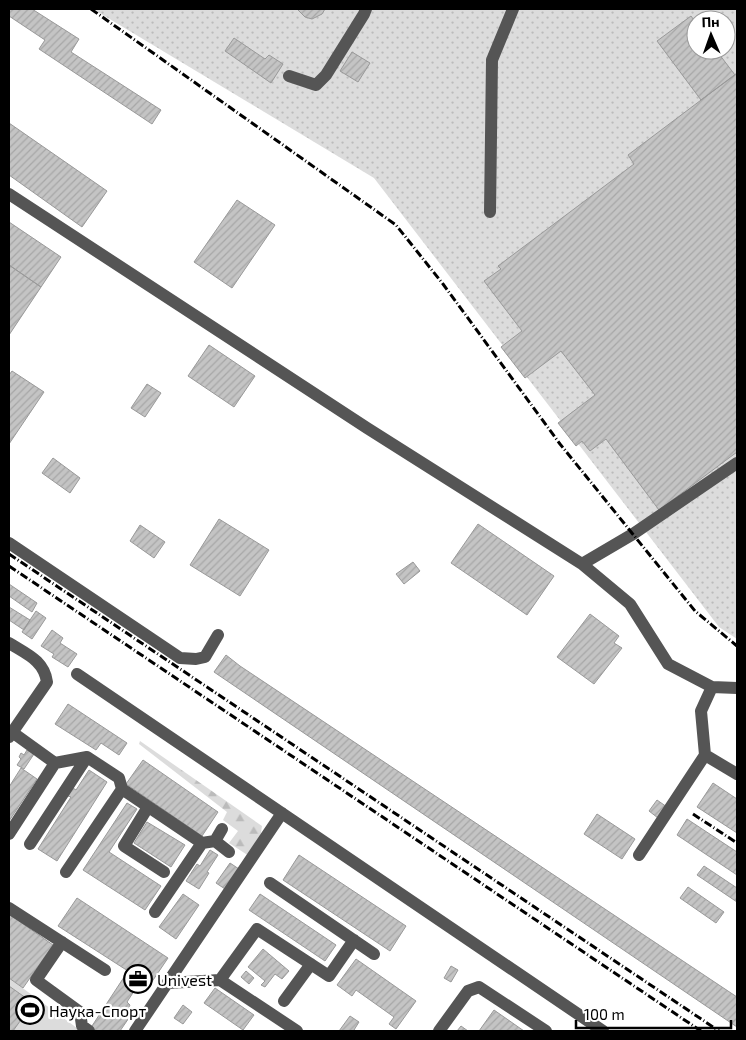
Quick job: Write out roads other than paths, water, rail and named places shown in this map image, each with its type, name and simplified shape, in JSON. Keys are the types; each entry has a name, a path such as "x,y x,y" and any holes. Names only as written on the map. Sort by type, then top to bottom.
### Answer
{"street":[{"path":"289,76 316,85 326,75 366,9"},
{"path":"490,212 492,60 513,9"},
{"path":"9,194 367,428 582,564 630,604 668,664 712,687 737,688"},
{"path":"582,564 633,534 737,463"},
{"path":"9,543 180,658 196,659 205,657 218,635"},
{"path":"9,643 41,664 46,672 47,682 10,735 55,763 87,758 119,778 122,789 148,807 229,852"},
{"path":"77,674 603,1031"},
{"path":"639,855 705,754 701,711 712,687"},
{"path":"705,754 737,774"},
{"path":"30,844 87,758"},
{"path":"9,834 55,763"},
{"path":"66,872 122,789"},
{"path":"148,807 124,846 164,872"},
{"path":"136,1031 282,813"},
{"path":"155,912 208,842 222,829"},
{"path":"270,883 374,954"},
{"path":"9,908 105,970"},
{"path":"220,980 257,929 329,976 354,940"},
{"path":"62,942 36,980 80,1012 82,1026 90,1031"},
{"path":"284,1001 311,964"},
{"path":"168,983 220,980 297,1031"},
{"path":"439,1031 468,991 479,987 546,1031"}],"railway":[{"path":"91,9 396,225 443,284 560,444 695,611 737,646"},
{"path":"9,554 719,1031"},
{"path":"9,566 701,1031"},
{"path":"693,814 737,843"}],"place":[{"name":"Univest","path":"138,979"},
{"name":"Наука-Спорт","path":"30,1010"}]}
